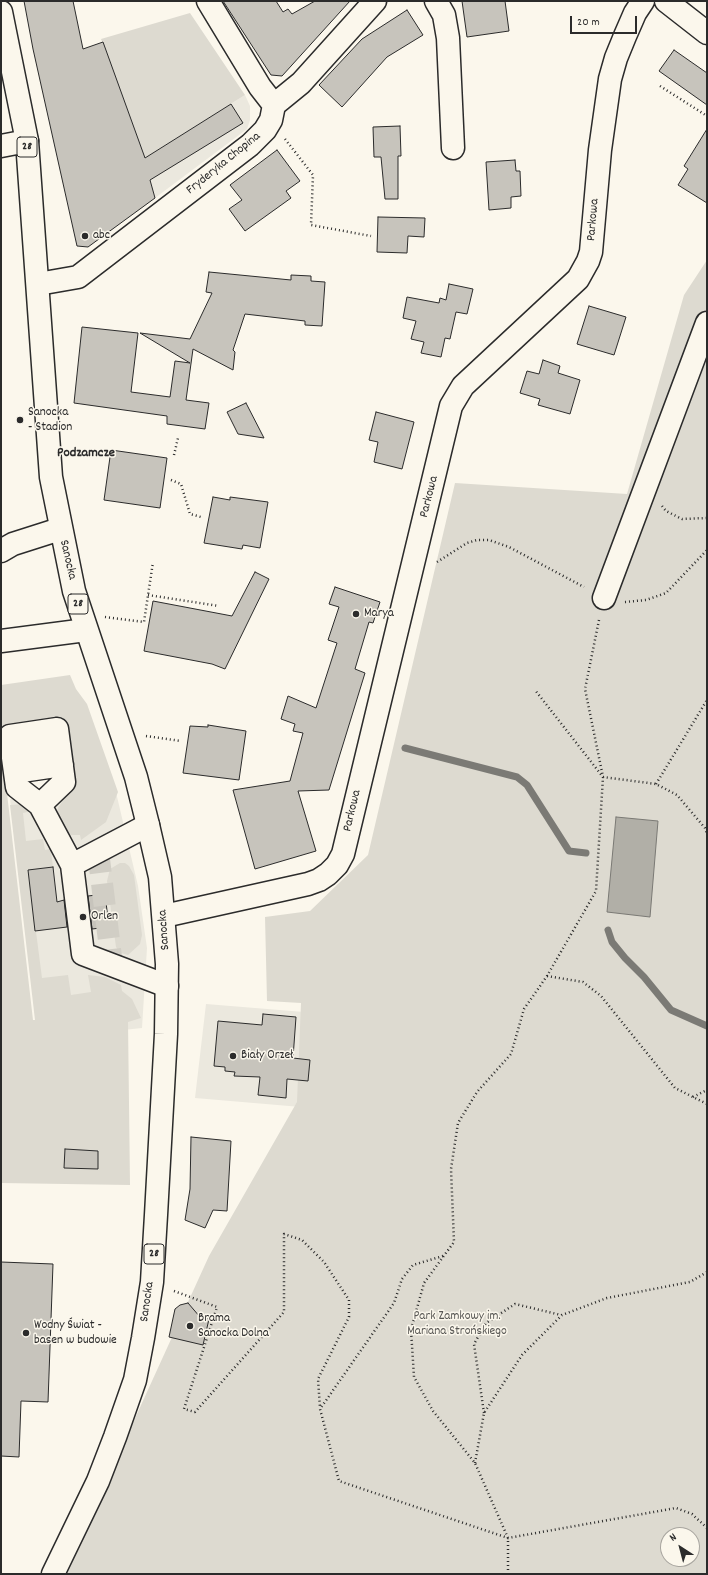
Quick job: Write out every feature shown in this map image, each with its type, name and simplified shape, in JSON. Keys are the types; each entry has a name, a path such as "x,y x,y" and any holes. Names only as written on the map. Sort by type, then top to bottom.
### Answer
{"street":[{"path":"208,1 260,87 274,105 300,83 375,1"},
{"path":"436,1 444,15 448,38 453,148"},
{"name":"Parkowa","path":"164,916 308,884 319,880 337,865 342,854 412,572 448,416 456,397 464,386 578,279 588,261 591,252 600,150 610,79 616,58 625,36 635,13 643,1"},
{"path":"666,1 707,33"},
{"name":"28","path":"1,12 27,141 38,284"},
{"name":"Fryderyka Chopina","path":"38,284 78,277 96,264 250,145 265,130 271,120 274,105"},
{"path":"1,146 27,141"},
{"name":"Sanocka","path":"38,284 50,477 74,591 93,623 148,825 160,877 168,986 152,1282 144,1338 135,1380 115,1437 98,1481 53,1574"},
{"path":"604,598 707,323"},
{"path":"1,551 13,544 60,529"},
{"path":"1,641 93,623"},
{"path":"40,805 64,782 57,729 10,736 17,787 40,805 72,865 83,954 168,986"},
{"path":"14,762 61,755"},
{"path":"72,865 148,825"}],"path":[{"path":"660,86 707,116"},
{"path":"281,134 313,175 311,225 371,236"},
{"path":"174,455 178,438"},
{"path":"171,480 181,484 190,514 201,517"},
{"path":"644,488 666,511 682,519 707,518"},
{"path":"412,572 432,565 467,543 477,540 489,540 509,547 614,604 646,600 666,593 707,550"},
{"path":"93,623 144,622 153,562"},
{"path":"148,595 219,606"},
{"path":"508,1574 508,1538 475,1463 433,1411 414,1377 411,1330 424,1283 454,1242 451,1169 458,1123 477,1092 511,1054 524,1009 547,976 596,891 603,777 586,688 604,598"},
{"path":"535,690 603,777 656,784 677,795 705,828 707,834"},
{"path":"656,784 707,700"},
{"path":"139,735 181,741"},
{"path":"547,976 583,982 601,996 675,1088 707,1104"},
{"path":"693,1097 707,1090"},
{"path":"173,1290 217,1307 184,1409 195,1412 284,1312 284,1234 302,1240 324,1262 349,1300 349,1318 318,1379 320,1409 339,1481 508,1538 676,1508 692,1514 707,1528"},
{"path":"320,1409 394,1303 402,1280 413,1265 443,1256"},
{"path":"484,1413 522,1355 562,1315 607,1298 690,1282 707,1272"},
{"path":"475,1463 484,1413 474,1344 486,1323 515,1304 562,1315"}],"shaded area":[{"path":"245,95 250,106 250,120 247,129 155,198 143,159"},
{"name":"Orlen","path":"115,788 138,886 147,948 142,1028 38,1039 10,799"},
{"path":"616,817 658,821 650,917 607,912"},
{"path":"206,1004 304,1012 301,1107 195,1098"}],"green space":[{"path":"190,13 245,95 143,159 134,128 101,39"},
{"name":"Park Zamkowy im. Mariana Strońskiego","path":"707,260 707,1574 64,1574 209,1256 297,1102 301,1003 267,1001 265,917 310,911 368,855 455,483 627,494 684,295"},
{"path":"70,675 76,689 87,704 118,792 106,822 81,840 80,835 71,835 70,840 57,816 58,808 67,794 72,775 62,719 1,727 1,685"},
{"path":"1,741 33,1020 35,1020 10,805 26,804 32,811 23,813 26,841 43,839 45,850 50,849 50,843 53,867 28,870 42,978 68,975 71,995 91,992 88,975 105,977 121,985 122,991 132,999 141,1018 128,1022 130,1185 1,1183"},
{"path":"120,863 125,863 129,866 134,875 142,935 140,944 128,955 121,953 116,947 107,881 110,869"}],"building":[{"path":"24,1 73,1 83,49 103,42 145,158 231,104 243,123 150,180 155,198 88,247 77,246 33,49"},
{"path":"223,1 276,1 283,12 288,9 292,14 315,1 350,1 282,76 271,75"},
{"path":"462,1 505,1 509,31 467,37"},
{"path":"407,10 423,35 387,57 342,107 319,85 362,39"},
{"path":"674,50 707,73 707,105 659,71"},
{"path":"400,126 401,156 398,156 398,199 385,199 381,157 374,157 373,127"},
{"path":"707,129 707,203 678,185 688,169 684,166"},
{"path":"277,150 300,181 286,191 291,198 245,231 229,209 242,200 230,185"},
{"path":"515,160 516,171 520,171 521,196 511,197 511,208 489,210 486,162"},
{"path":"378,217 425,218 424,237 408,236 407,253 377,252"},
{"path":"209,272 291,280 291,275 311,276 311,281 325,282 322,326 305,325 305,321 245,314 233,350 235,352 233,370 193,349 186,400 209,403 205,429 167,424 167,416 74,403 82,327 138,333 131,392 170,397 175,361 190,363 140,333 190,339 212,293 206,292"},
{"path":"449,284 473,289 467,314 456,312 450,339 445,338 441,357 421,353 424,342 411,339 416,321 403,318 407,297 439,303 440,298 446,300"},
{"path":"589,306 626,317 614,355 577,344"},
{"path":"543,360 560,366 558,373 580,380 570,414 538,405 540,399 520,393 527,371 539,374"},
{"path":"246,403 264,438 238,434 227,412"},
{"path":"376,412 414,422 402,469 374,462 378,442 369,440"},
{"path":"111,450 167,458 160,508 104,500"},
{"path":"213,497 230,500 230,497 268,502 260,548 243,545 242,549 204,543"},
{"path":"255,572 269,579 225,669 212,664 144,651 153,601 232,616"},
{"path":"335,587 380,602 373,623 369,622 355,669 365,673 329,790 298,791 316,851 255,869 233,790 290,781 303,733 293,731 295,724 281,719 288,696 316,708 337,643 328,640 339,607 329,604"},
{"path":"208,725 246,731 239,780 183,773 190,726 208,727"},
{"path":"53,867 57,902 64,900 67,927 35,931 28,870"},
{"path":"105,894 109,927 92,929 88,896"},
{"name":"Biały Orzeł","path":"263,1014 296,1017 293,1058 310,1060 308,1081 287,1079 286,1098 258,1095 260,1077 234,1076 235,1072 225,1071 225,1067 214,1066 218,1021 262,1025"},
{"path":"191,1137 231,1141 227,1211 213,1210 205,1228 185,1220 190,1189"},
{"path":"65,1149 98,1151 98,1169 64,1168"},
{"name":"Wodny Świat - basen w budowie","path":"1,1262 53,1264 48,1402 21,1401 19,1457 1,1456"},
{"name":"Brama Sanocka Dolna","path":"188,1303 200,1317 209,1319 203,1345 169,1337 175,1309 180,1305"}],"waterway":[{"path":"405,748 517,777 527,785 569,851 586,853"},
{"path":"608,930 612,942 625,958 644,977 671,1010 707,1026"}],"tunnel":[{"path":"98,851 112,965"}],"place":[{"name":"abc","path":"85,236"},
{"name":"Sanocka - Stadion","path":"20,420"},
{"name":"Marya","path":"356,614"},
{"name":"Orlen","path":"83,917"},
{"name":"Biały Orzeł","path":"233,1056"},
{"name":"Brama Sanocka Dolna","path":"190,1326"},
{"name":"Wodny Świat - basen w budowie","path":"26,1333"}],"district":[{"name":"Podzamcze","path":"86,454"}]}
